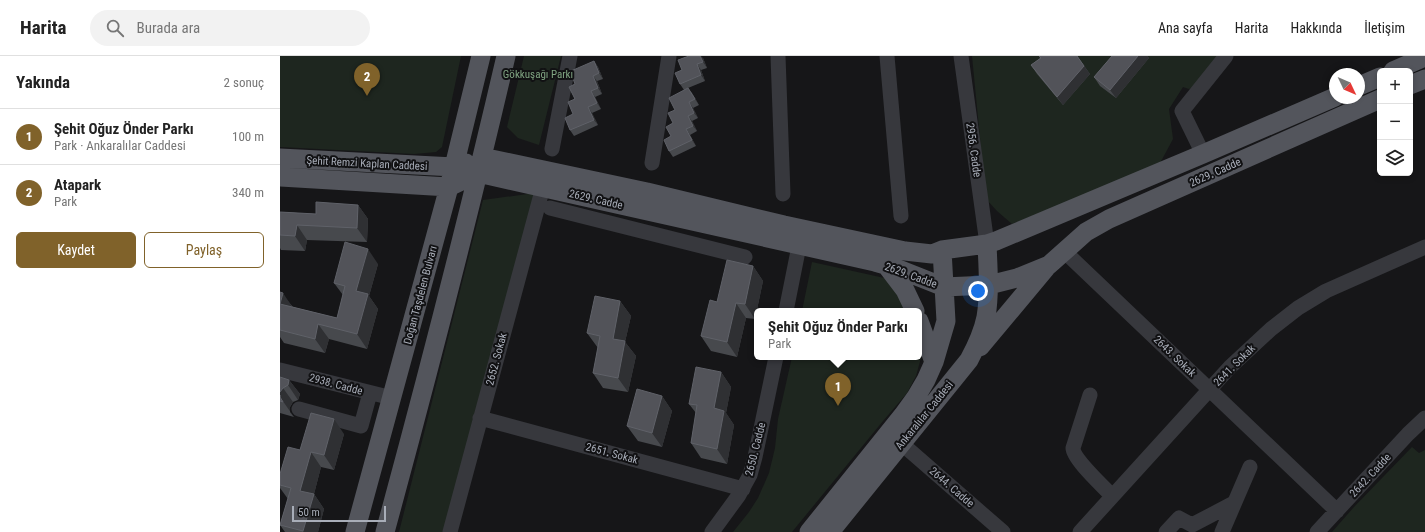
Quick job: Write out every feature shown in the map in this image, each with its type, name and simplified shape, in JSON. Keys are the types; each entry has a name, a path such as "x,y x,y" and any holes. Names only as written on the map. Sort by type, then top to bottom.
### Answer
{"main road":[{"name":"Doğan Taşdelen Bulvarı","path":"355,532 449,187 480,56"},
{"path":"385,532 409,445 506,56"},
{"path":"1400,68 1425,57"},
{"path":"1365,83 1377,78"},
{"path":"1413,84 1425,79"},
{"name":"2629. Cadde","path":"480,165 647,192 784,225 893,249 932,254 942,250 987,244 996,241 1203,154 1329,99"},
{"name":"2629. Cadde","path":"480,165 543,187 886,265 944,287 989,285 1017,278 1049,265 1086,232 1109,219 1377,100"},
{"name":"Şehit Remzi Kaplan Caddesi","path":"280,158 454,167"},
{"path":"454,167 480,165"},
{"path":"449,187 480,165"},
{"name":"Şehit Remzi Kaplan Caddesi","path":"280,177 449,187"},
{"name":"Ankaralılar Caddesi","path":"830,532 901,442 969,360 986,318 989,285 987,244"},
{"name":"Ankaralılar Caddesi","path":"809,532 908,409 926,380 934,362 946,321 942,250"},
{"path":"886,265 905,290 914,308"},
{"path":"969,360 1049,265"},
{"path":"922,329 934,362"}],"street":[{"path":"552,149 570,56"},
{"path":"652,163 669,56"},
{"path":"778,56 784,194"},
{"path":"887,56 901,216"},
{"name":"2956. Cadde","path":"961,56 987,244"},
{"path":"1203,154 1182,111 1226,56"},
{"name":"2652. Sokak","path":"450,532 543,187"},
{"path":"550,208 745,257"},
{"path":"662,236 667,215"},
{"path":"787,308 799,246"},
{"name":"2641. Sokak","path":"1080,532 1209,390 1256,342 1285,318 1310,300 1425,247"},
{"name":"2643. Sokak","path":"1065,252 1337,511"},
{"name":"2650. Cadde","path":"712,532 743,489 750,475 775,360"},
{"name":"2938. Cadde","path":"280,370 392,398"},
{"path":"299,409 360,426 370,393"},
{"path":"1090,395 1073,452 1076,458 1112,496"},
{"name":"2651. Sokak","path":"480,418 743,489"},
{"name":"2642. Cadde","path":"1317,532 1408,434 1425,418"},
{"name":"2644. Cadde","path":"901,442 1003,532"},
{"path":"1222,532 1250,467"},
{"path":"1166,532 1179,518 1192,525 1234,503"}],"green space":[{"path":"280,56 461,56 442,147 436,152 414,154 280,147"},
{"name":"Gökkuşağı Parkı","path":"524,56 561,56 539,145 518,138 507,127"},
{"path":"972,56 1221,56 1198,86 1189,89 1183,87 1169,109 1173,139 1159,165 1012,224 986,199"},
{"path":"535,193 445,532 399,532 483,200"},
{"path":"812,262 889,279 906,308 803,308"},
{"path":"791,360 920,360 916,376 907,393 792,532 733,532 758,498 769,473 775,448 778,419"},
{"path":"1412,447 1419,453 1425,450 1425,532 1332,532 1354,507"}],"building":[{"path":"689,56 700,56 703,62 697,64 701,75 680,84 675,73 682,70 678,60"},
{"path":"1039,56 1077,56 1084,66 1057,97 1031,65 1041,58"},
{"path":"1112,56 1138,56 1110,90 1094,77"},
{"path":"594,61 599,73 593,76 598,88 591,91 597,103 588,107 594,120 570,130 565,118 573,114 568,102 575,99 569,87 575,84 571,71"},
{"path":"688,88 695,99 689,102 694,113 688,116 693,126 686,129 692,140 669,151 664,140 671,136 666,127 673,123 668,113 675,110 669,98"},
{"path":"316,202 358,205 357,228 297,225 295,236 280,235 280,212 316,214"},
{"path":"345,242 368,249 356,291 368,294 357,334 318,324 315,339 280,330 280,304 337,318 345,286 334,283"},
{"path":"727,260 753,266 745,304 736,303 727,342 701,336 710,300 717,302"},
{"path":"280,292 283,293 280,304"},
{"path":"595,296 620,301 613,339 625,341 618,378 593,373 600,336 587,333"},
{"path":"696,367 721,372 714,408 724,411 717,449 691,443 697,405 689,404"},
{"path":"280,377 289,380 288,385 280,392"},
{"path":"637,389 662,396 652,433 627,426"},
{"path":"311,413 334,419 324,455 311,452 300,491 314,494 303,531 280,525 291,488 280,485 280,474 288,447 300,450"}],"place":[{"name":"Atapark","path":"367,96"},
{"name":"Şehit Oğuz Önder Parkı","path":"838,406"}]}
